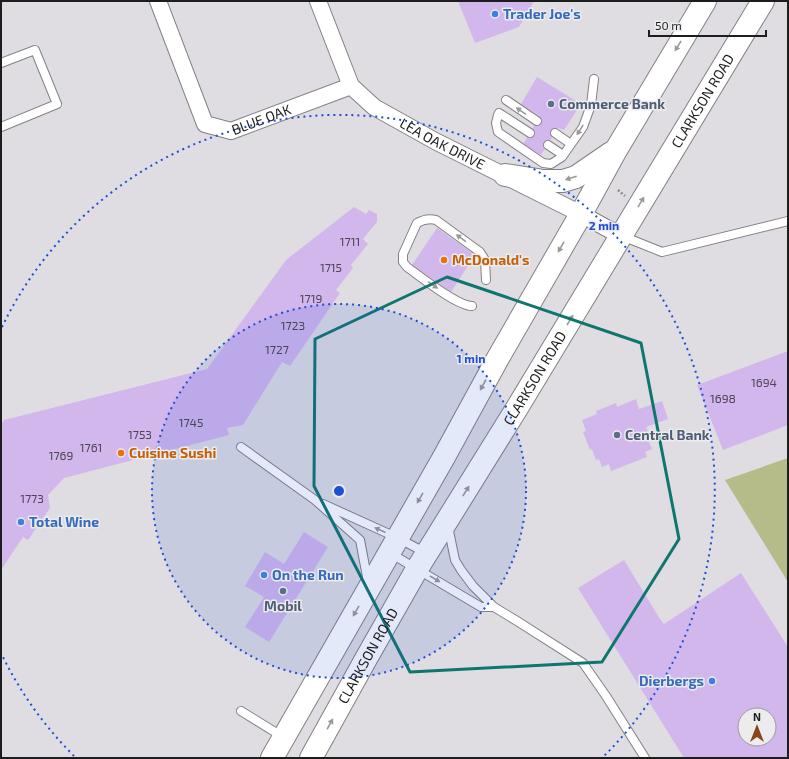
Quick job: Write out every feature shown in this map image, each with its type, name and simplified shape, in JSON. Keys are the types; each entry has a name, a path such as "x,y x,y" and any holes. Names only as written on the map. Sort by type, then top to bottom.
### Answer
{"main road":[{"path":"272,758 444,458 498,358 616,150 705,1"},
{"name":"CLARKSON ROAD","path":"311,758 422,561 514,414 763,1"},
{"path":"505,175 544,181 563,181 576,177 616,150"}],"street":[{"name":"BLUE OAK","path":"158,1 205,124 231,131 351,86"},
{"name":"LEA OAK DRIVE","path":"318,1 351,86 374,106 435,141 505,175 621,236"}],"lane":[{"path":"1,63 35,50 57,104 1,127"},
{"path":"530,133 498,114 496,123 498,132 543,163 551,164 563,155 583,127 591,105 594,80"},
{"path":"506,100 537,121"},
{"path":"555,133 571,144"},
{"path":"548,145 563,155"},
{"path":"472,306 457,302 407,267 403,262 403,254 417,223 422,220 436,220 480,252 485,260 486,280"},
{"path":"621,236 662,252 788,220"},
{"path":"241,447 315,500 422,561 481,608 494,608"},
{"path":"315,500 360,540 369,588"},
{"path":"447,521 455,560 473,586 494,608 583,663 606,696 645,758"},
{"path":"394,545 422,561"},
{"path":"240,712 284,738"}],"highlighted area":[{"path":"447,277 641,343 679,539 602,662 410,672 314,486 315,339"}],"green space":[{"path":"788,458 788,582 725,480"}],"building":[{"name":"Trader Joe's","path":"458,1 534,1 519,27 475,43"},
{"name":"Commerce Bank","path":"537,77 581,104 564,130 558,128 541,155 523,144 540,116 521,104"},
{"path":"354,207 366,214 369,210 377,214 377,222 363,239 368,244 351,265 353,268 336,290 340,293 290,366 282,362 243,425 227,428 229,435 64,478 48,495 50,508 28,540 23,537 1,570 1,425 4,420 207,369 286,260"},
{"name":"McDonald's","path":"437,228 475,255 451,292 412,265"},
{"path":"788,351 788,425 723,450 697,385"},
{"name":"Central Bank","path":"636,399 639,409 662,401 668,419 646,427 651,439 648,440 652,449 645,452 647,457 611,471 609,464 602,467 599,459 596,460 592,449 590,450 583,432 586,431 582,420 597,414 596,411 616,403 617,407"},
{"path":"304,532 328,547 269,642 245,627 264,597 245,586 265,552 284,564"},
{"name":"Dierbergs","path":"624,560 664,624 741,573 788,647 788,758 684,758 578,588"}],"place":[{"name":"Trader Joe's","path":"495,14"},
{"name":"Commerce Bank","path":"551,104"},
{"name":"McDonald's","path":"444,260"},
{"name":"Central Bank","path":"617,435"},
{"name":"Cuisine Sushi","path":"121,453"},
{"name":"Total Wine","path":"21,522"},
{"name":"On the Run","path":"264,575"},
{"name":"Mobil","path":"283,591"},
{"name":"Dierbergs","path":"712,681"}]}
